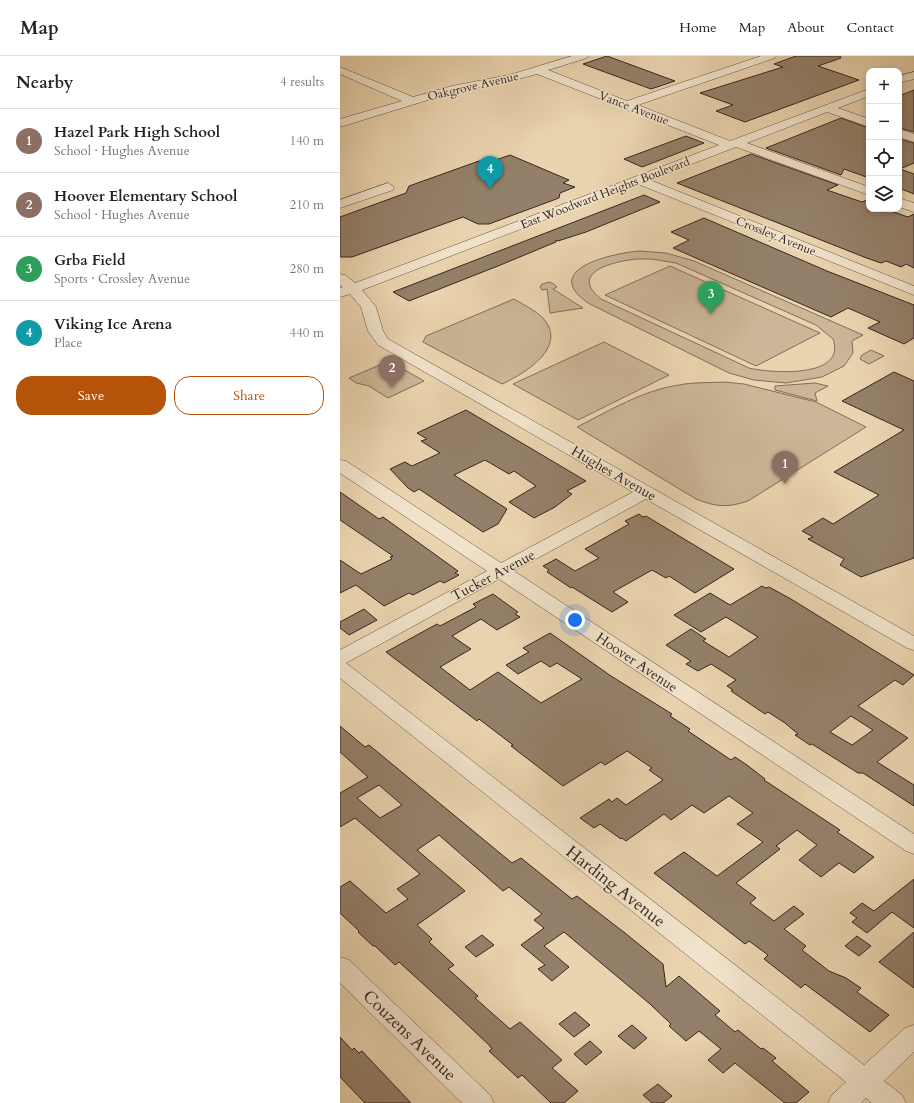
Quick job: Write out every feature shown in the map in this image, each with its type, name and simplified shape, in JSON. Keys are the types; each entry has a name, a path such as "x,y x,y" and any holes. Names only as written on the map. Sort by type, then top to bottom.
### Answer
{"street":[{"name":"Oakgrove Avenue","path":"340,123 460,87 511,78 583,56"},
{"path":"627,105 770,56"},
{"path":"340,70 412,101"},
{"name":"Vance Avenue","path":"537,70 627,105 866,190"},
{"name":"East Woodward Heights Boulevard","path":"344,287 639,180 866,93"},
{"path":"826,108 866,122"},
{"path":"902,134 914,138"},
{"name":"Crossley Avenue","path":"639,180 914,291"},
{"path":"340,204 388,187"},
{"path":"902,203 914,208"},
{"name":"Hughes Avenue","path":"344,287 366,303 370,311 375,332 383,342 914,644"},
{"name":"Hoover Avenue","path":"340,465 914,845"},
{"name":"Tucker Avenue","path":"340,658 646,492"},
{"name":"Harding Avenue","path":"340,668 892,1103"},
{"name":"Couzens Avenue","path":"340,967 480,1103"},
{"path":"842,1103 914,1036"}],"shaded area":[{"path":"639,251 666,253 694,261 863,335 852,341 853,353 844,366 822,377 786,383 754,380 729,373 588,303 575,291 572,281 576,272 599,259","holes":["651,259 676,263 816,325 833,339 834,352 829,361 818,367 804,370 788,372 749,368 601,299 592,290 589,282 592,275 607,265 628,260"]},
{"path":"670,266 820,333 756,366 605,295"},
{"path":"550,282 557,287 553,289 583,308 550,313 547,289 542,290 540,287 542,284"},
{"path":"514,299 533,310 543,318 550,329 551,339 547,349 540,358 521,374 502,384 423,342 426,336"},
{"path":"604,342 669,375 578,420 513,384"},
{"path":"871,350 884,356 869,364 860,359 862,355"},
{"path":"389,361 424,381 388,398 369,386 356,383 349,378"},
{"path":"725,382 744,384 816,402 866,427 748,501 734,505 722,506 696,499 577,427 626,402 652,391 685,384"},
{"path":"815,383 828,386 815,393 817,401 775,390 775,386"}],"building":[{"path":"607,56 675,81 651,89 583,64"},
{"path":"796,56 840,56 841,58 818,66 859,80 745,122 716,111 733,105 700,93 783,67 774,64"},
{"path":"914,90 914,132 902,129 902,95"},
{"path":"841,118 866,127 866,177 844,169 841,175 766,148"},
{"path":"686,136 704,143 642,167 624,159"},
{"path":"902,140 914,143 914,163 902,168"},
{"path":"751,154 838,185 827,190 862,202 866,200 866,212 894,212 908,217 914,214 914,268 906,264 901,267 886,261 881,263 864,257 677,183"},
{"path":"510,155 569,180 563,183 575,187 560,193 559,198 489,224 478,224 463,217 352,257 340,257 340,217 406,193 409,186 479,161 490,162"},
{"path":"902,170 914,174 914,194 902,189"},
{"path":"644,195 660,202 586,232 558,241 556,240 556,242 409,301 393,292"},
{"path":"704,218 827,271 914,305 914,338 904,344 868,328 880,322 848,308 831,317 673,248 689,240 671,232"},
{"path":"894,372 914,381 914,558 861,577 840,565 844,559 808,539 813,537 802,531 823,518 833,524 879,495 834,472 904,430 842,401"},
{"path":"466,410 586,481 567,491 572,494 555,507 534,518 509,502 536,486 514,471 509,474 485,460 454,475 507,509 498,524 483,532 419,489 414,492 408,488 390,469 405,462 412,466 440,453 421,441 427,439 417,433"},
{"path":"340,492 379,519 383,517 458,571 455,573 459,575 444,583 440,581 413,595 409,593 384,606 356,585 340,593 340,560 361,574 392,559 390,557 393,556 340,520"},
{"path":"639,514 643,517 646,516 734,569 695,593 669,576 666,578 652,570 613,592 628,602 612,612 547,572 549,570 543,566 556,559 575,571 599,558 585,549 629,524 625,521"},
{"path":"762,586 766,588 769,587 914,675 903,685 895,680 858,706 908,738 877,762 914,785 914,806 863,773 858,773 812,744 810,745 795,735 798,734 785,723 768,712 765,714 731,691 733,690 727,686 736,680 711,664 698,671 686,664 691,661 666,645 691,629 706,639 703,641 729,657 758,637 726,617 701,632 674,615 710,593 730,605","holes":["851,716 873,730 852,745 830,732"]},
{"path":"493,594 518,612 515,614 520,617 497,630 481,619 452,636 471,649 440,667 470,690 498,672 541,703 582,679 557,663 550,667 541,661 518,674 506,665 529,652 523,648 550,633 611,676 672,714 670,716 690,729 688,731 731,760 735,757 747,765 765,779 764,780 840,830 837,832 874,857 854,873 839,863 821,877 799,860 817,845 797,830 776,846 780,849 736,883 756,898 750,903 774,921 794,906 804,914 784,929 806,946 802,950 829,971 846,978 861,988 857,992 889,1015 870,1032 805,984 801,988 764,959 768,955 749,941 745,944 654,873 684,852 717,876 763,842 737,824 753,813 729,796 704,813 692,805 671,820 664,814 626,841 600,824 594,828 580,818 609,799 612,802 617,798 626,805 663,780 649,770 652,768 627,751 605,765 601,762 563,786 479,719 477,721 386,652 437,624 440,626 476,607 473,604"},
{"path":"364,609 377,620 349,635 340,628 340,622"},
{"path":"340,726 365,747 369,745 512,863 521,858 572,899 577,896 625,933 663,964 666,987 679,976 720,1011 715,1015 735,1032 738,1030 761,1049 763,1048 776,1058 772,1061 809,1092 796,1103 785,1103 735,1063 723,1073 708,1060 721,1049 699,1031 686,1041 669,1026 671,1024 650,1004 564,932 544,946 569,967 552,981 538,969 545,965 521,945 544,928 534,920 542,914 509,887 503,891 439,835 417,850 465,891 417,925 432,939 429,942 454,965 448,969 478,996 475,998 510,1029 520,1022 562,1060 552,1068 578,1091 564,1103 551,1103 522,1075 518,1078 489,1051 492,1049 489,1045 455,1013 399,962 395,965 375,946 373,946 340,913 340,887 350,881 386,913 408,899 397,889 420,874 355,818 340,827 340,793 368,777 340,752","holes":["379,785 402,805 380,818 357,798"]},
{"path":"914,879 914,928 892,912 867,933 852,922 857,918 850,913 862,903 874,911"},
{"path":"914,932 914,988 879,962"},
{"path":"482,935 494,945 476,957 465,947"},
{"path":"857,936 871,946 859,956 845,946"},
{"path":"575,1012 590,1025 574,1037 559,1024"},
{"path":"632,1025 647,1038 634,1049 618,1036"},
{"path":"340,1037 352,1050 354,1048 359,1053 362,1051 411,1103 365,1103 340,1077"},
{"path":"590,1041 602,1052 586,1065 574,1054"},
{"path":"658,1084 672,1096 663,1103 652,1103 643,1095"}],"place":[{"name":"Viking Ice Arena","path":"490,189"},
{"name":"Grba Field","path":"711,314"},
{"name":"Hoover Elementary School","path":"392,388"},
{"name":"Hazel Park High School","path":"785,484"}]}
